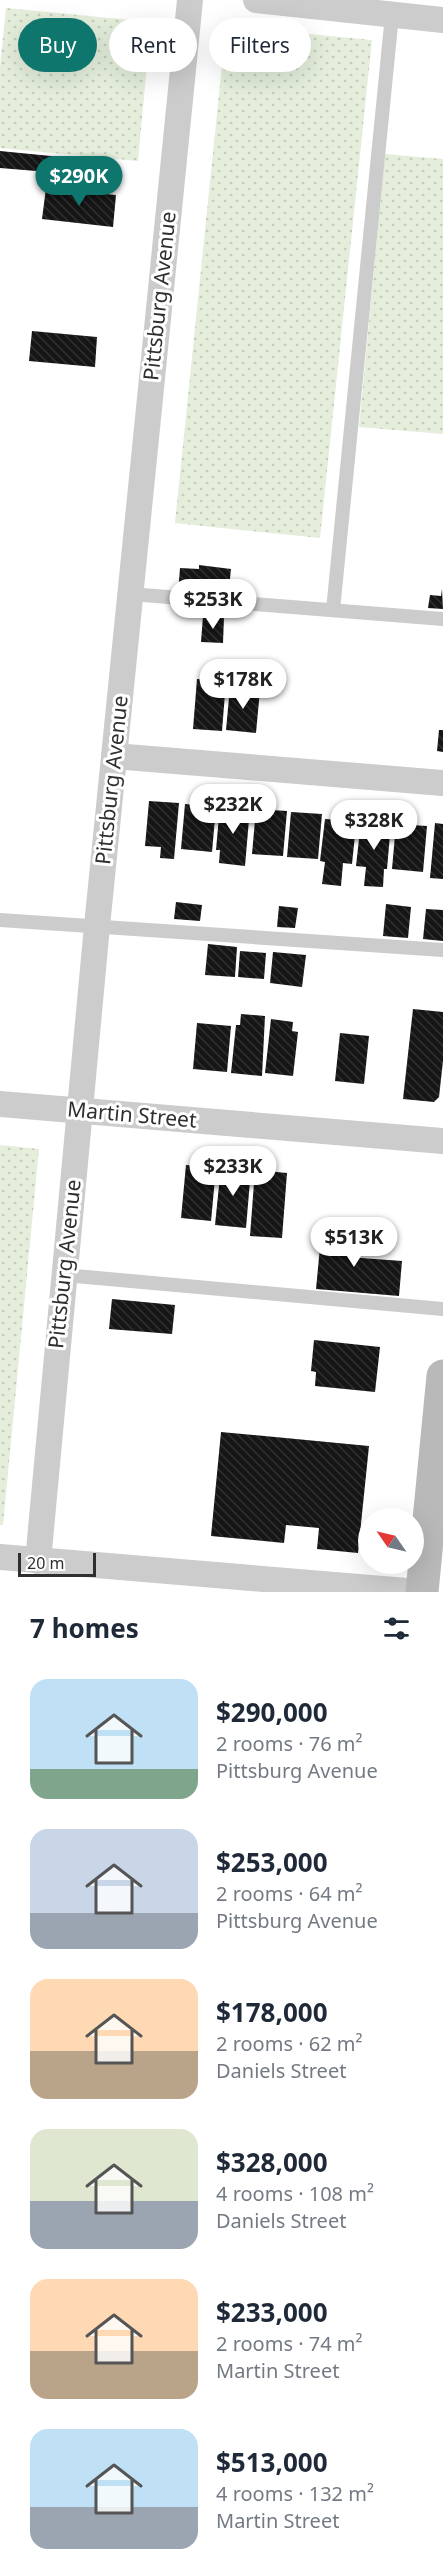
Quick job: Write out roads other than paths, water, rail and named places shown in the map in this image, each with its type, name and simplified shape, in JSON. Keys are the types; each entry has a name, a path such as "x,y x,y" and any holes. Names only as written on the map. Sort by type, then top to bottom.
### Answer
{"street":[{"name":"Pittsburg Avenue","path":"38,1560 114,756 190,0"},
{"path":"256,0 443,20"},
{"path":"114,756 443,783"},
{"name":"Martin Street","path":"0,1104 443,1141"},
{"path":"0,1557 242,1585 420,1592 435,1538 443,1376"}],"lane":[{"path":"333,610 392,15"},
{"path":"130,594 443,619"},
{"path":"0,920 443,950"},
{"path":"64,1275 443,1309"}]}
